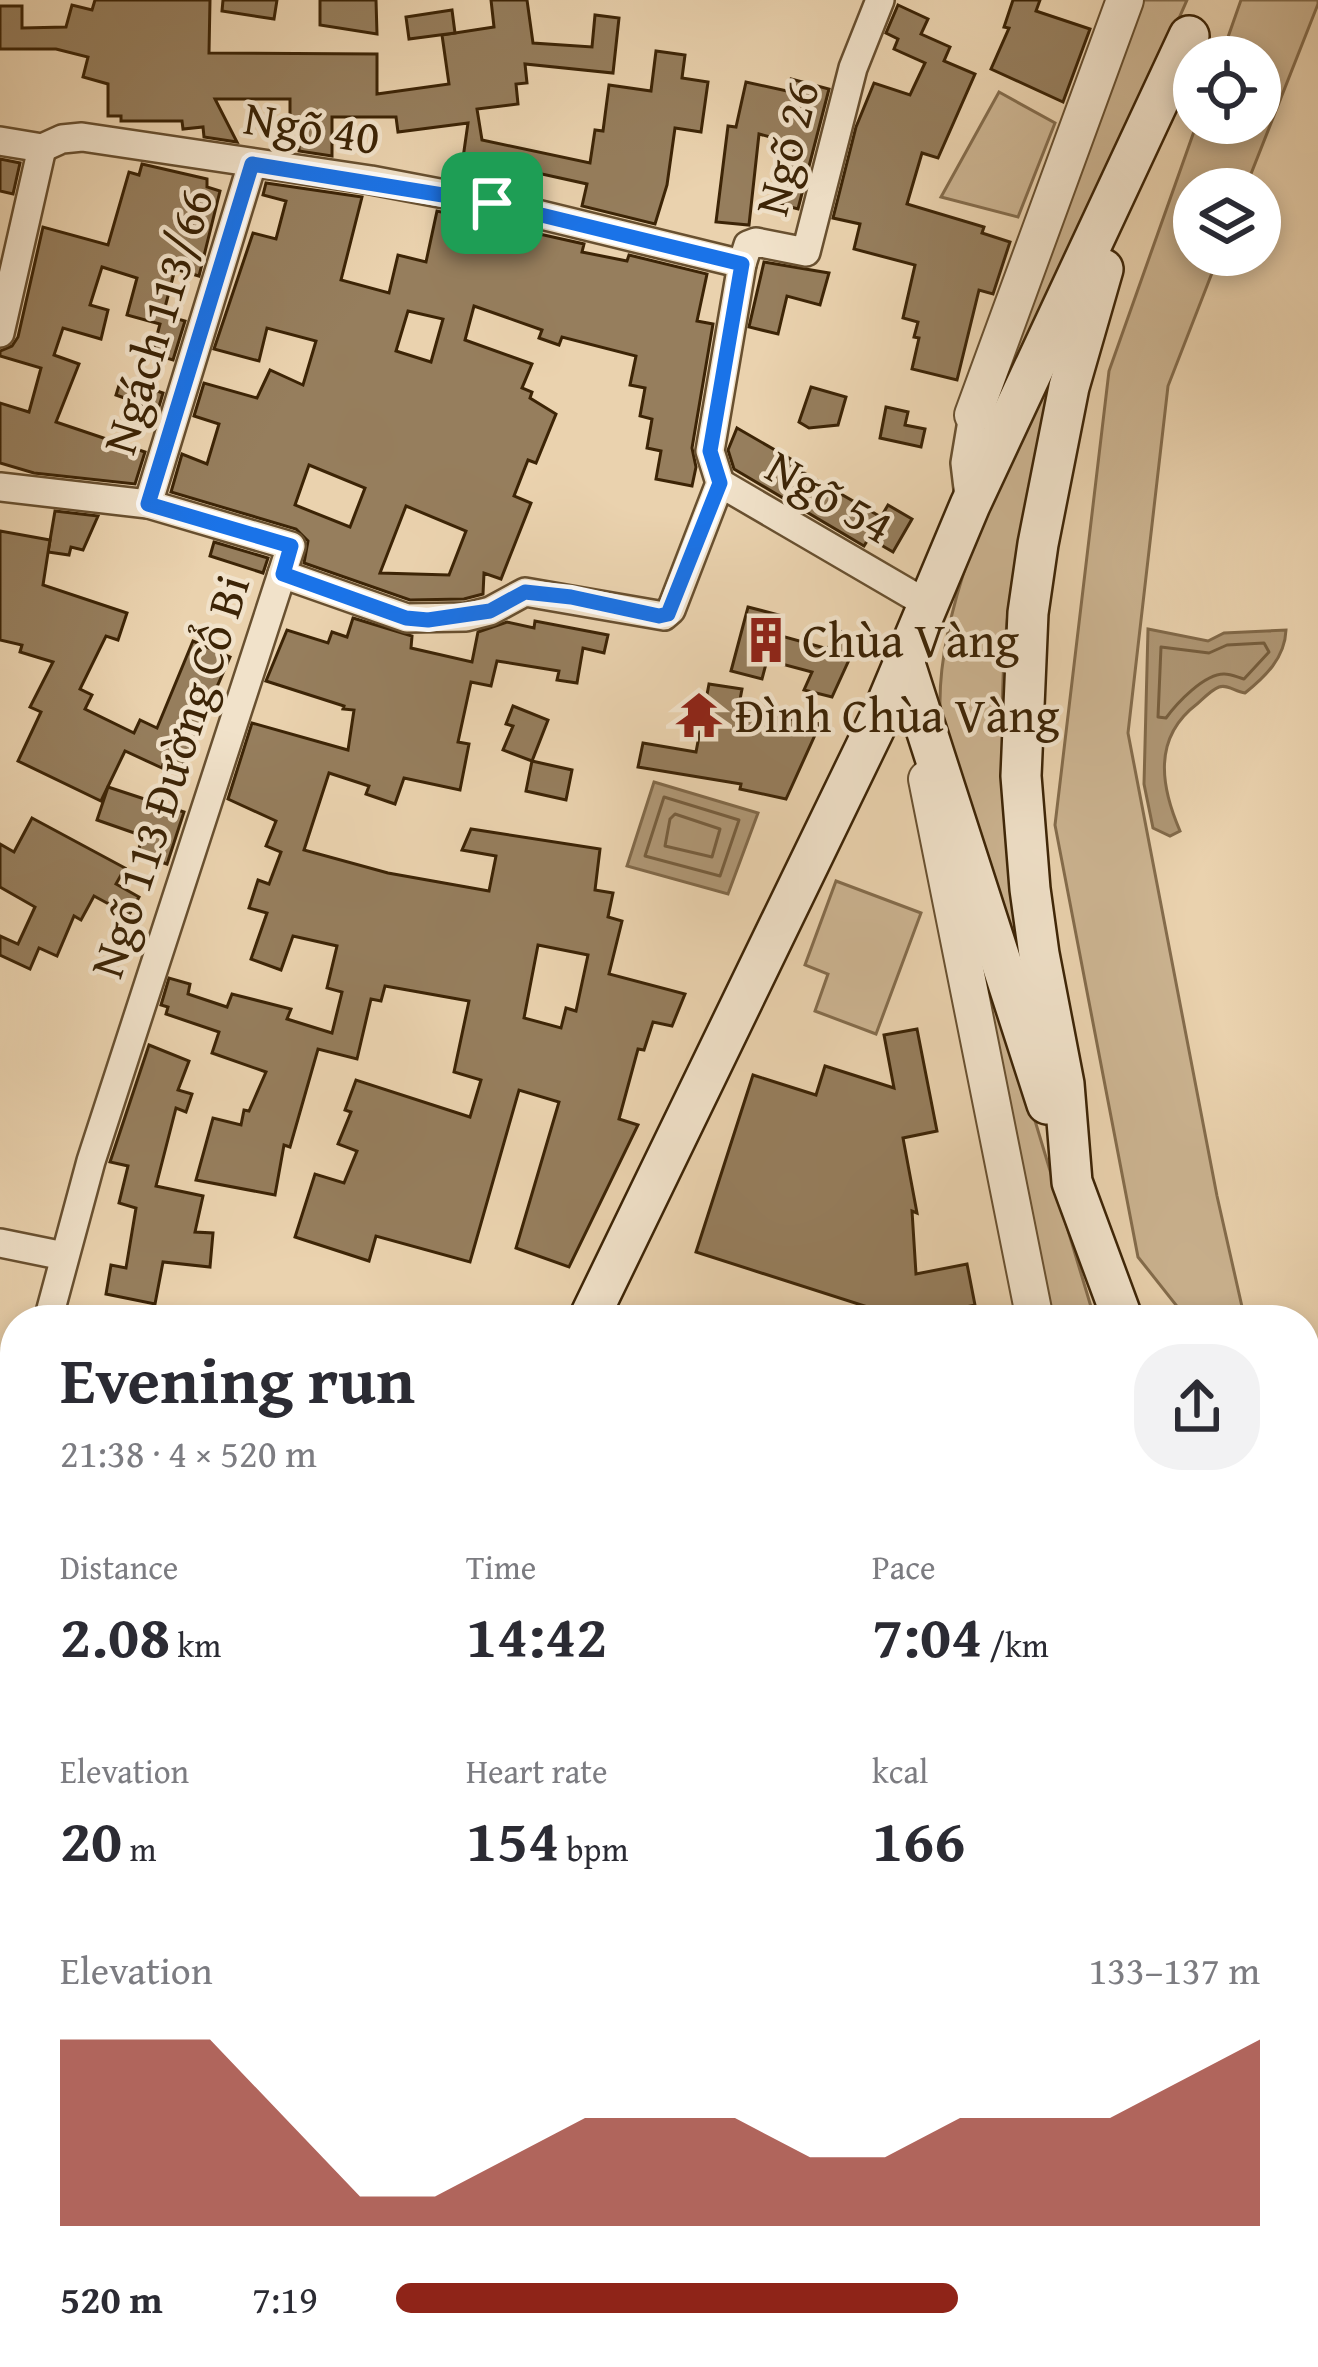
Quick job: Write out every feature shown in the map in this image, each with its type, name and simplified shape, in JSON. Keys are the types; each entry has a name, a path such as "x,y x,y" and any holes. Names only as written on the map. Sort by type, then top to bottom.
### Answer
{"main road":[{"path":"595,1305 905,664 970,505 1196,18"},
{"path":"1072,1182 1064,1084 1039,954 1023,831 1021,727 1028,613 1046,498 1083,331 1196,18"},
{"path":"905,664 1072,1182 1117,1305"}],"street":[{"name":"Ngõ 26","path":"742,264 748,245 756,242 806,252 853,68 880,0"},
{"path":"970,505 965,464 973,416 1125,0"},
{"name":"Ngõ 40","path":"0,141 42,148 82,137 492,203 742,264"},
{"path":"0,333 42,148"},
{"name":"Ngách 113/66","path":"148,504 252,164"},
{"path":"720,483 710,451 742,264"},
{"name":"Ngõ 54","path":"283,574 406,618 428,620 490,611 525,592 664,616 671,610 720,483 928,604"},
{"name":"Ngõ 113 Đường Cổ Bi","path":"0,487 148,504 291,546 222,767 147,983 52,1305"},
{"path":"905,664 1032,1305"},
{"path":"0,1243 64,1256"}],"shaded area":[{"path":"1138,0 1187,0 1123,146 988,423"},
{"path":"1241,0 1318,0 1281,98 1281,36 1228,36"},
{"path":"999,92 1055,123 1018,217 941,197"},
{"path":"1190,144 1263,144 1253,168 1181,168"},
{"path":"1173,191 1173,276 1211,276 1168,386 1128,733 1242,1305 1176,1305 1138,1257 1055,825 1109,371"},
{"path":"1072,318 1021,531 1004,660 1004,790 1024,1007 941,724 941,676 949,625 983,518"},
{"path":"949,835 1090,1305 1044,1305"},
{"path":"836,881 921,913 876,1034 815,1011 828,974 805,965"}],"water":[{"path":"1148,629 1208,641 1224,633 1286,630 1278,658 1260,680 1245,693 1216,688 1173,732 1164,764 1165,780 1180,831 1170,836 1153,828 1144,784"},
{"path":"654,782 758,813 728,894 627,866"}],"building":[{"path":"95,0 210,0 209,53 377,54 377,94 449,84 442,35 494,27 491,0 527,0 533,43 592,47 595,15 619,18 613,73 525,64 527,83 516,84 518,104 477,109 482,140 590,163 595,130 603,131 609,85 651,91 656,51 685,55 682,78 708,82 701,132 675,128 667,185 655,224 582,206 587,184 533,172 528,193 460,179 468,123 398,132 396,117 332,117 332,156 299,151 299,131 290,131 290,99 215,99 237,142 204,137 203,127 183,129 182,121 121,121 121,116 108,116 108,84 83,77 88,57 56,49 0,49 0,6 22,6 22,28 66,27 72,5 92,10"},
{"path":"223,0 277,0 274,19 222,11"},
{"path":"320,0 376,0 377,34 320,25"},
{"path":"1013,0 1040,0 1036,11 1090,29 1063,102 991,69 1009,28 1004,27"},
{"path":"898,5 928,19 921,34 950,47 944,61 975,74 938,158 922,153 907,204 984,227 982,233 1010,242 993,294 979,290 957,380 912,369 918,322 903,318 915,265 854,249 860,224 833,218 856,127 874,83 910,95 925,63 894,49 898,39 886,33"},
{"path":"452,10 455,33 409,39 406,17"},
{"path":"791,79 829,89 798,209 779,204 796,144 759,134 749,225 716,222 728,126 736,127 746,82 787,91"},
{"path":"0,159 20,163 13,194 0,191"},
{"path":"142,164 207,179 207,187 220,191 199,276 175,269 163,315 185,321 173,360 152,354 160,324 127,315 137,278 102,267 90,305 108,310 101,339 63,328 54,355 79,364 56,422 145,452 135,484 34,473 0,463 0,403 29,412 41,368 0,356 0,351 18,337 43,227 108,245 129,172 139,175"},
{"path":"266,183 362,197 341,280 389,293 398,255 426,262 437,211 584,244 582,252 627,261 629,255 707,274 697,321 713,324 692,448 696,467 692,486 656,479 661,451 647,448 652,419 640,416 645,388 630,385 636,356 562,337 559,345 539,338 542,330 474,306 465,340 532,364 522,388 556,414 536,463 528,460 514,496 531,503 501,579 484,573 483,594 410,600 304,563 308,541 296,529 171,492 182,454 207,464 219,424 194,416 204,383 257,398 270,370 303,385 316,341 267,328 259,361 214,349 253,233 276,239 286,201 263,195","holes":["408,311 443,319 431,362 396,351","309,465 365,488 350,527 295,505","406,506 466,531 449,575 380,573"]},
{"path":"764,262 829,273 820,305 787,296 778,334 749,327"},
{"path":"121,379 163,393 158,410 116,395"},
{"path":"811,387 846,397 838,425 809,428 799,422"},
{"path":"886,407 908,412 905,425 925,429 921,447 880,438"},
{"path":"737,428 881,517 888,505 912,519 893,552 869,538 864,546 734,469 728,450"},
{"path":"55,511 98,516 83,550 71,547 69,555 48,552"},
{"path":"0,531 50,540 43,585 127,613 118,640 106,636 80,689 92,695 85,709 134,733 140,720 157,728 193,641 230,657 181,769 164,761 162,768 125,751 101,801 18,761 41,712 30,707 53,662 20,652 22,645 0,640"},
{"path":"214,542 268,558 263,573 210,556"},
{"name":"Chùa Vàng","path":"748,607 779,615 774,634 828,649 837,630 859,638 832,697 804,690 812,672 767,660 762,679 731,671"},
{"path":"353,618 412,636 411,648 472,662 478,632 507,622 534,628 535,621 608,635 604,653 583,648 577,683 557,680 559,671 497,661 491,686 471,682 458,742 469,744 460,790 404,778 395,804 366,794 369,786 329,773 304,850 388,873 489,891 496,856 462,850 471,829 600,849 595,890 613,893 608,917 622,921 609,974 685,994 672,1026 653,1022 644,1050 638,1049 619,1119 638,1125 569,1267 516,1248 559,1102 519,1090 470,1262 376,1236 369,1261 295,1237 315,1174 344,1183 357,1151 338,1144 351,1112 345,1110 356,1080 470,1117 481,1080 454,1072 469,1001 385,986 381,1001 371,999 357,1059 318,1049 290,1147 284,1145 275,1195 196,1180 213,1118 241,1125 244,1110 249,1111 266,1072 212,1053 219,1032 166,1014 168,1007 161,1005 169,978 190,984 188,994 227,1007 232,994 291,1009 287,1019 332,1033 342,992 327,988 337,946 293,936 281,970 251,959 267,913 249,908 258,880 269,884 281,852 266,846 276,821 228,799 252,723 348,750 354,710 266,681 287,630 328,643 332,632 347,637","holes":["538,945 588,955 576,1011 566,1008 561,1028 524,1018"]},
{"path":"709,684 742,689 738,710 820,724 786,799 740,789 741,784 638,767 643,743 696,752"},
{"path":"513,706 548,720 532,761 503,750 513,726 506,724"},
{"path":"532,761 572,770 566,800 526,791"},
{"path":"108,787 184,812 167,864 137,854 143,836 97,820"},
{"path":"32,818 125,868 116,884 139,897 129,915 94,896 81,920 74,916 57,956 39,948 30,969 0,955 0,936 18,944 35,907 0,887 0,844 14,852"},
{"path":"917,1029 937,1131 903,1138 917,1213 912,1211 916,1274 967,1264 975,1305 861,1305 696,1252 753,1075 816,1095 825,1066 894,1088 884,1035"},
{"path":"149,1045 189,1061 178,1090 192,1094 186,1112 176,1108 156,1186 203,1196 195,1232 213,1233 210,1267 163,1262 155,1304 106,1294 111,1265 126,1268 136,1208 119,1203 128,1166 110,1162"}],"place":[{"name":"Chùa Vàng","path":"766,640"},
{"name":"Đình Chùa Vàng","path":"699,715"}],"route":[{"path":"252,164 492,203 742,264 710,451 720,483 668,614 525,592 490,611 466,617 406,618 283,574 291,546 148,504 252,164"}]}
